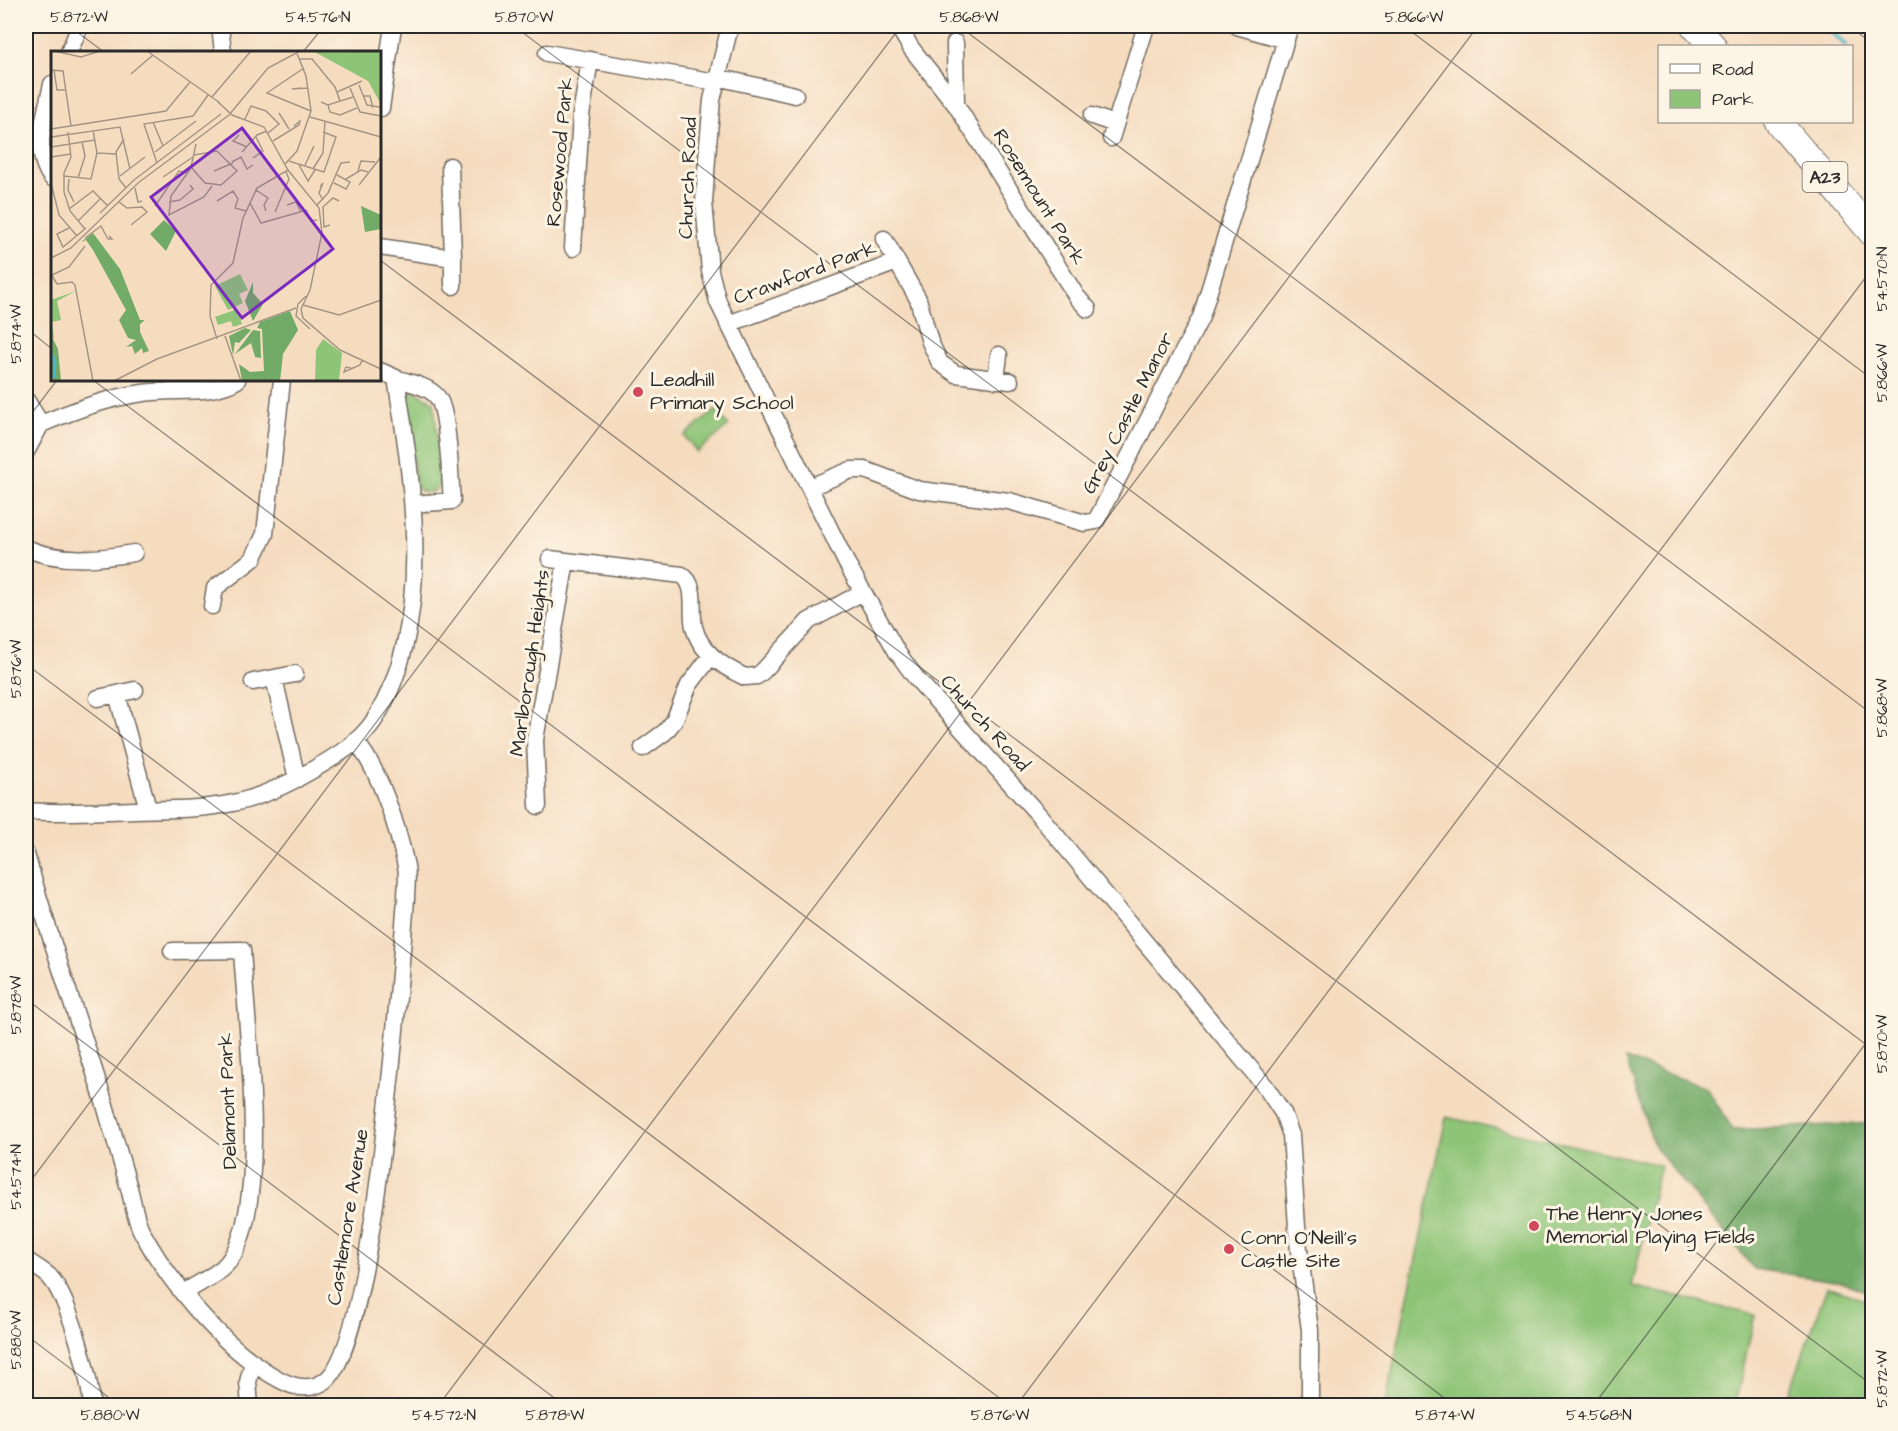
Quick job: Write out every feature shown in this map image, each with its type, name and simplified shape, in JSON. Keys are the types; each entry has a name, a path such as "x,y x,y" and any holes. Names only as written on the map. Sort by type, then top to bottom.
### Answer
{"main road":[{"path":"1694,26 1712,45"},
{"name":"A23","path":"1779,123 1872,232"}],"street":[{"path":"69,51 80,26"},
{"path":"220,26 223,51"},
{"path":"381,108 393,26"},
{"name":"Church Road","path":"730,26 716,80 704,202 705,238 718,302 863,592 897,652 916,678 1038,814 1277,1101 1288,1123 1293,1151 1298,1242 1310,1330 1310,1406"},
{"name":"Rosemount Park","path":"898,26 911,48 956,105 1077,297 1088,309"},
{"path":"1092,116 1113,131 1146,26"},
{"name":"Grey Castle Manor","path":"810,487 851,470 865,470 919,490 1009,501 1085,523 1096,520 1201,317 1288,33 1237,26"},
{"path":"955,43 956,105"},
{"name":"Rosewood Park","path":"548,53 795,95"},
{"name":"Rosewood Park","path":"573,248 581,115 590,60"},
{"path":"51,89 39,150 46,170 51,177"},
{"path":"450,166 453,286"},
{"name":"Crawford Park","path":"884,239 918,299 930,342 940,363 956,374 1003,381 999,355"},
{"path":"381,247 453,258"},
{"name":"Crawford Park","path":"728,324 897,262"},
{"path":"381,371 427,389 439,399 445,423 452,501 413,504"},
{"path":"26,812 206,808 236,803 297,779 341,754 374,719 392,684 407,641 412,597 413,504 396,378"},
{"path":"26,452 41,424 144,386 223,388 235,381"},
{"path":"212,606 215,588 253,559 265,534 282,381"},
{"path":"26,400 41,424"},
{"path":"26,548 40,555 66,558 134,554"},
{"name":"Marlborough Heights","path":"538,806 536,740 558,560 682,575 691,584 694,628 705,650 745,678 757,676 809,621 863,592"},
{"path":"643,748 665,732 674,720 689,685 711,656"},
{"path":"252,682 295,674"},
{"path":"274,678 297,779"},
{"path":"98,698 135,690"},
{"path":"117,694 148,809"},
{"name":"Castlemore Avenue","path":"26,854 31,896 71,995 141,1230 184,1293 220,1335 252,1362 279,1380 298,1388 314,1387 326,1380 339,1362 351,1327 368,1252 382,1151 400,976 407,869 379,783 366,754 355,741"},
{"name":"Delamont Park","path":"172,951 242,950 253,1167 250,1205 241,1241 230,1260 184,1293"},
{"path":"26,1260 49,1277 66,1310 81,1353 92,1406"},
{"path":"250,1406 248,1382 252,1362"}],"green space":[{"path":"409,388 434,402 441,483 433,492 423,492 416,486 404,391"},
{"path":"716,410 729,426 697,452 684,436"},
{"path":"1626,1059 1707,1088 1733,1130 1872,1123 1872,1293 1841,1282 1754,1269 1654,1146"},
{"name":"The Henry Jones Memorial Playing Fields","path":"1446,1117 1660,1165 1632,1286 1755,1315 1735,1405 1385,1405"},
{"path":"1827,1287 1872,1302 1872,1405 1826,1405 1789,1393"}],"waterway":[{"path":"1824,26 1846,45"}],"place":[{"name":"Leadhill Primary School","path":"638,392"},
{"name":"The Henry Jones Memorial Playing Fields","path":"1534,1226"},
{"name":"Conn O'Neill's Castle Site","path":"1229,1249"}]}
